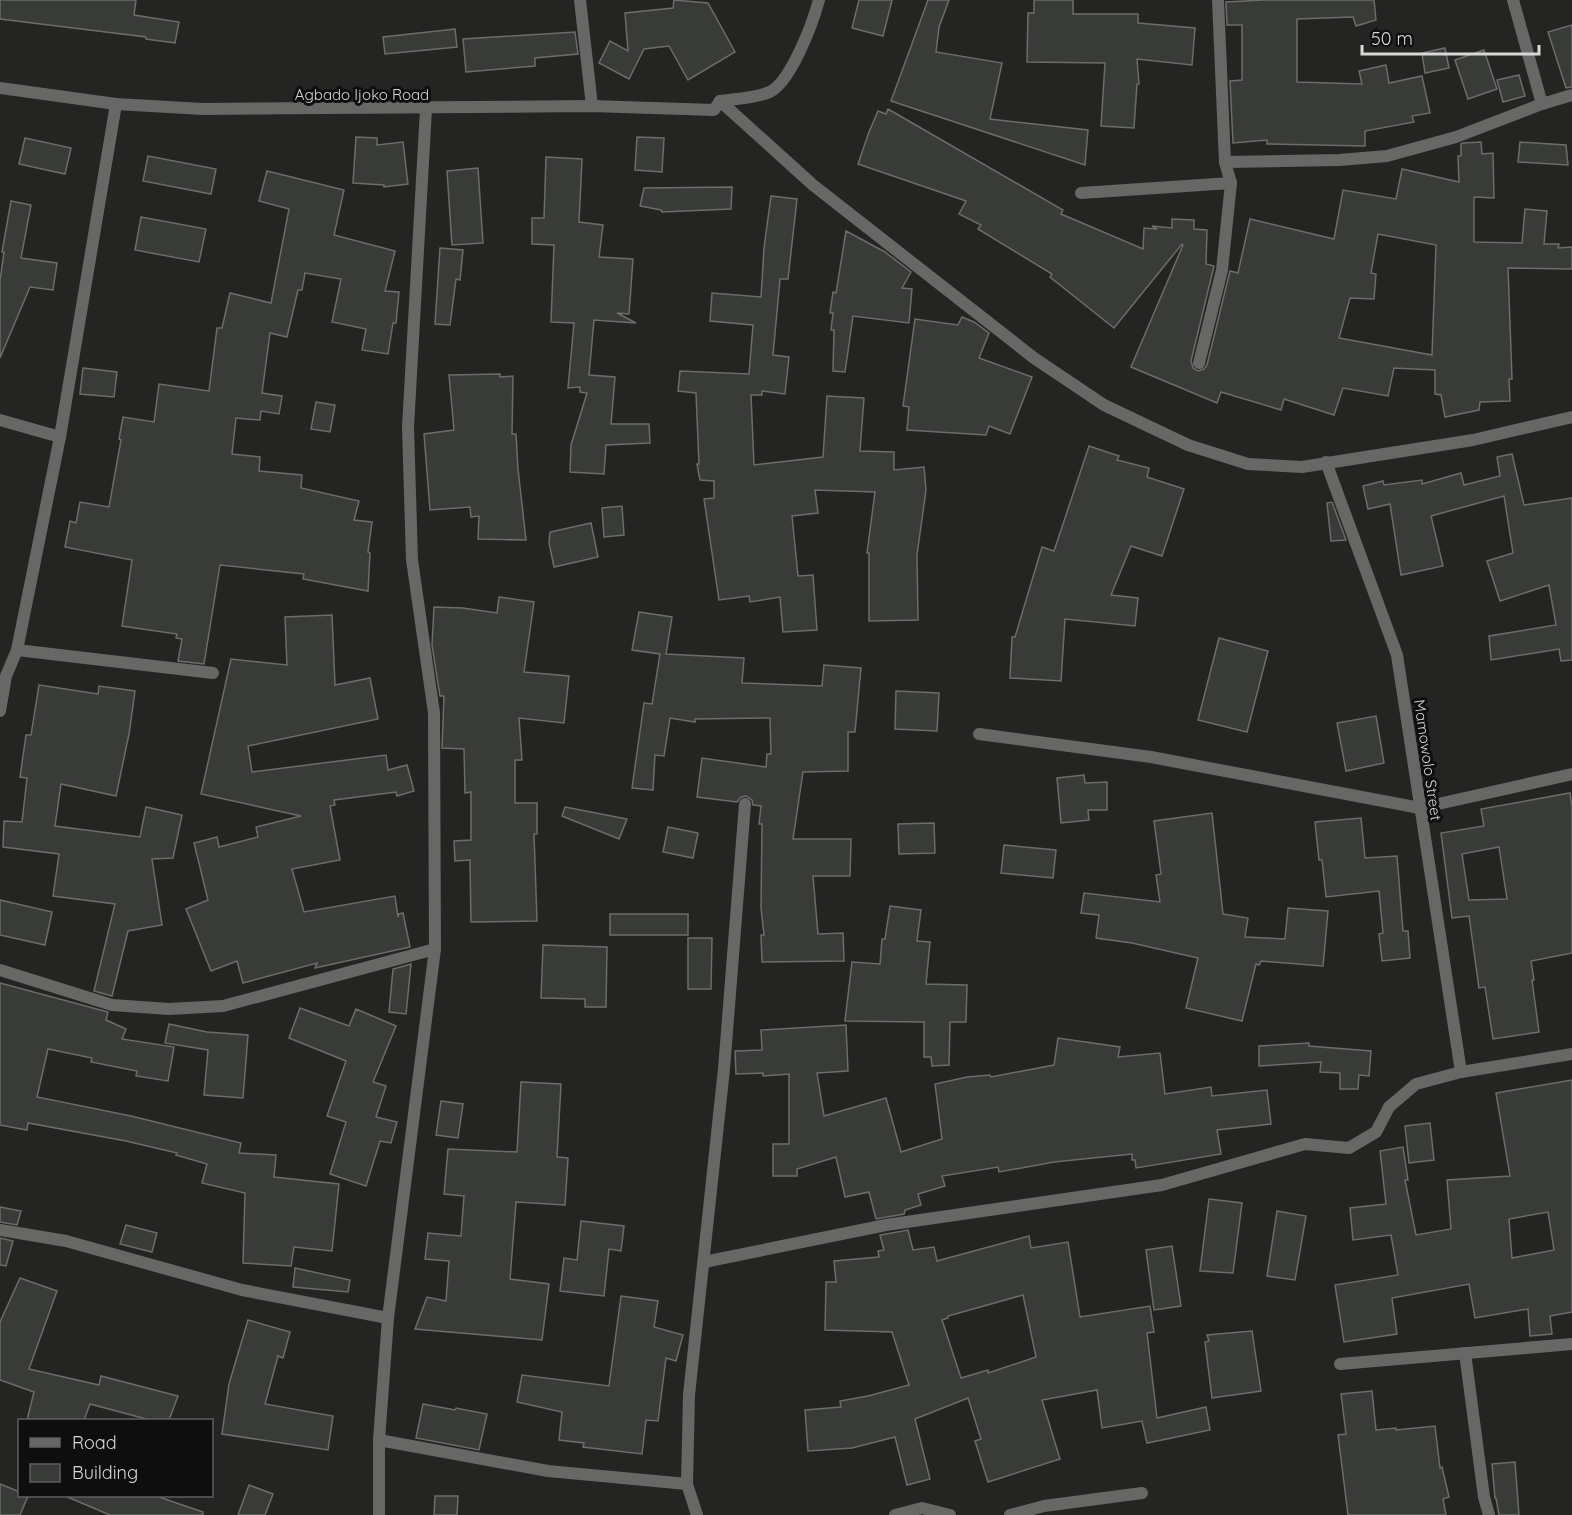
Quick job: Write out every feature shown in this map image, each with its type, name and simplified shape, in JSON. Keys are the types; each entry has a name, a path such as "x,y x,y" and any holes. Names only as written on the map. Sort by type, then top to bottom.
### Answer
{"street":[{"path":"580,0 592,106"},
{"path":"720,101 770,93 791,69 808,36 819,0"},
{"path":"1199,363 1222,270 1231,183 1225,162 1218,0"},
{"path":"1513,0 1542,104"},
{"name":"Agbado Ijoko Road","path":"0,88 116,104 203,109 592,106 714,110 720,101"},
{"path":"1225,162 1339,160 1387,156 1456,137 1572,95"},
{"path":"720,101 813,185 1034,358 1104,405 1188,445 1248,464 1302,467 1473,440 1572,417"},
{"path":"0,711 3,675 17,650 60,437 116,104"},
{"path":"379,1515 379,1440 388,1318 435,949 434,713 412,560 408,427 426,109"},
{"path":"1081,193 1231,183"},
{"path":"0,420 60,437"},
{"name":"Mamowolo Street","path":"1326,462 1397,655 1461,1072"},
{"path":"17,650 213,673"},
{"path":"980,734 1151,757 1420,808 1572,774"},
{"path":"697,1515 687,1484 689,1395 724,1069 745,804"},
{"path":"0,970 112,1005 169,1010 223,1006 435,949"},
{"path":"704,1262 886,1226 1162,1185 1305,1144 1349,1148 1376,1132 1389,1107 1416,1084 1461,1072 1572,1054"},
{"path":"0,1230 66,1241 242,1290 388,1318"},
{"path":"1340,1364 1572,1344"},
{"path":"1464,1353 1484,1497 1489,1515"},
{"path":"379,1440 548,1471 687,1484"},
{"path":"1010,1515 1044,1506 1142,1493"},
{"path":"895,1515 922,1508 950,1515"}],"building":[{"path":"0,0 136,0 134,15 179,22 175,43 146,39 146,37 0,19"},
{"path":"674,0 708,3 735,52 688,80 669,46 644,49 629,79 599,63 610,41 628,51 625,13 673,8"},
{"path":"859,0 892,0 883,36 852,28"},
{"path":"928,0 949,0 939,27 936,52 1002,63 990,119 1088,130 1085,165 891,101"},
{"path":"1034,0 1073,0 1073,14 1138,14 1138,23 1195,28 1192,65 1137,59 1139,84 1137,84 1134,128 1101,126 1105,63 1027,62 1028,13 1034,13"},
{"path":"1374,0 1376,20 1356,26 1353,17 1297,19 1297,82 1362,84 1359,71 1386,65 1389,83 1422,76 1430,113 1412,116 1414,122 1365,131 1365,146 1267,144 1267,140 1233,143 1230,81 1242,80 1242,25 1227,25 1226,2"},
{"path":"1572,25 1572,87 1566,88 1548,32"},
{"path":"455,29 457,47 385,54 383,37"},
{"path":"575,32 578,54 535,58 535,66 466,72 463,39"},
{"path":"1445,48 1449,68 1425,73 1422,53"},
{"path":"1484,50 1497,89 1468,99 1455,60"},
{"path":"1519,75 1525,96 1503,102 1497,80"},
{"path":"888,109 1063,210 1061,214 1143,249 1144,228 1157,229 1152,226 1172,228 1172,219 1194,220 1194,229 1207,230 1206,264 1214,266 1191,361 1193,368 1198,371 1207,365 1230,271 1238,273 1250,219 1334,239 1343,190 1396,199 1402,169 1459,182 1458,156 1461,156 1461,144 1463,143 1481,142 1482,154 1493,153 1494,198 1474,197 1474,242 1522,243 1525,209 1547,211 1544,244 1559,244 1558,248 1572,247 1572,269 1508,268 1512,379 1509,379 1510,401 1480,402 1479,410 1445,417 1441,395 1435,394 1435,370 1394,368 1388,396 1343,388 1334,415 1284,399 1281,410 1221,392 1217,403 1131,367 1182,244 1114,328 1050,277 1052,274 978,229 981,225 959,214 966,201 858,164 878,111 886,114","holes":["1378,234 1436,245 1432,355 1339,338 1350,298 1374,299 1376,274 1371,273"]},
{"path":"356,137 377,138 377,145 403,142 408,184 384,187 384,185 353,183"},
{"path":"637,137 664,138 662,172 635,170"},
{"path":"25,138 71,148 65,174 19,164"},
{"path":"1520,142 1566,145 1568,165 1518,162"},
{"path":"148,156 216,169 211,194 143,181"},
{"path":"546,157 582,159 579,222 603,225 599,257 633,259 629,314 617,313 636,323 594,320 589,375 615,377 611,424 649,424 650,443 606,445 604,474 570,472 571,445 587,393 580,392 580,387 568,388 574,323 551,322 554,245 532,244 532,218 544,218"},
{"path":"478,168 483,243 452,245 447,171"},
{"path":"267,171 344,190 334,235 395,251 385,291 399,292 396,323 393,323 388,354 362,350 366,329 332,322 341,279 305,273 302,290 298,290 287,337 270,333 262,393 282,396 279,414 261,411 260,420 236,418 232,454 260,457 259,471 302,475 301,488 359,501 354,520 372,522 368,552 370,553 368,591 303,579 304,574 220,565 204,664 178,661 182,639 176,638 177,634 122,626 132,560 65,547 70,521 76,523 80,502 109,507 123,417 154,422 159,384 209,391 217,328 222,328 230,293 271,303 289,209 259,201"},
{"path":"732,187 731,209 662,212 640,206 644,188"},
{"path":"771,196 797,199 788,279 780,279 773,355 789,357 785,394 762,391 762,395 751,395 754,465 823,457 827,396 864,398 860,451 894,452 894,470 924,467 926,490 917,555 918,620 869,621 869,553 867,553 875,492 815,490 818,513 792,516 798,576 813,575 817,630 783,632 780,597 750,602 749,596 719,600 704,499 714,498 714,481 700,480 697,464 699,464 696,393 678,391 680,371 749,374 753,325 710,321 712,293 761,297 764,248"},
{"path":"11,201 31,205 21,258 57,263 53,290 30,287 0,358 0,281 4,252 2,252"},
{"path":"141,217 206,229 199,262 135,250"},
{"path":"846,231 885,252 911,272 902,288 912,289 909,323 853,316 845,372 833,371 834,330 831,330 833,313 830,313 833,292 836,293"},
{"path":"440,248 463,250 460,280 456,279 450,325 435,324"},
{"path":"962,317 974,322 989,333 979,358 1032,377 1010,434 989,426 986,435 907,430 909,407 903,406 915,319 958,325"},
{"path":"83,368 117,372 114,397 80,394"},
{"path":"500,374 500,377 513,376 512,434 516,434 526,540 478,539 479,516 471,517 470,507 430,510 424,434 454,430 449,375"},
{"path":"316,402 335,405 330,432 311,429"},
{"path":"1089,446 1119,456 1117,460 1149,468 1147,477 1184,489 1162,556 1131,546 1111,595 1138,598 1135,626 1065,619 1061,681 1010,678 1012,637 1015,637 1042,547 1054,551"},
{"path":"1512,454 1524,505 1572,498 1572,660 1561,661 1559,649 1491,660 1489,636 1556,625 1549,585 1500,601 1487,561 1513,553 1504,496 1431,516 1443,566 1401,575 1390,504 1368,509 1363,486 1383,481 1384,485 1422,480 1422,484 1461,473 1464,485 1500,476 1497,457"},
{"path":"1332,502 1346,540 1331,541 1327,503"},
{"path":"622,506 624,535 604,537 602,508"},
{"path":"591,523 598,557 554,567 549,543 550,532"},
{"path":"499,597 534,602 524,672 569,676 564,723 519,718 522,760 515,760 515,803 537,803 537,834 534,834 537,921 471,922 470,860 455,861 454,841 471,840 471,792 465,793 464,749 442,748 444,696 440,696 432,645 434,607 497,613"},
{"path":"639,612 672,617 666,654 744,658 742,683 822,686 824,665 861,668 855,732 848,732 848,771 803,772 793,839 851,839 850,876 813,876 818,934 843,933 844,961 762,962 761,935 764,935 761,908 762,824 759,824 761,806 753,805 752,800 746,796 741,797 737,802 697,797 702,758 766,767 767,754 771,754 770,718 695,719 695,722 670,718 664,756 655,755 653,790 632,788 644,703 652,704 660,654 632,650"},
{"path":"332,615 335,685 370,678 378,719 248,746 252,772 386,755 388,770 407,765 414,791 397,796 396,792 334,800 335,805 330,806 340,860 292,869 304,912 395,896 398,917 403,913 410,947 315,968 317,963 243,983 237,961 211,971 186,909 208,900 194,843 217,837 219,847 258,837 256,827 301,816 201,794 231,659 287,665 285,617"},
{"path":"1219,638 1268,651 1247,732 1198,720"},
{"path":"39,685 98,694 99,686 135,691 116,796 61,784 55,826 140,837 146,807 182,815 173,858 152,859 162,925 128,931 112,996 94,991 115,904 53,896 59,854 3,847 4,821 22,822 27,778 20,777 26,735 31,735"},
{"path":"896,691 939,693 937,731 895,729"},
{"path":"1376,716 1384,763 1346,771 1337,723"},
{"path":"1084,775 1085,783 1107,782 1107,810 1088,810 1089,820 1061,823 1057,778"},
{"path":"1570,793 1572,807 1572,953 1531,961 1539,1032 1493,1039 1485,987 1479,988 1469,916 1452,918 1441,833 1484,826 1481,809","holes":["1499,847 1507,899 1469,900 1462,854"]},
{"path":"565,807 627,819 619,839 562,816"},
{"path":"1212,813 1223,914 1248,918 1245,937 1285,939 1288,908 1328,911 1323,966 1261,961 1259,965 1256,964 1242,1021 1186,1008 1198,958 1132,943 1096,938 1099,915 1081,913 1084,893 1160,902 1156,875 1161,874 1154,821"},
{"path":"1361,818 1365,858 1397,856 1403,931 1408,931 1410,958 1382,961 1379,934 1383,933 1379,891 1326,897 1315,822"},
{"path":"934,823 935,853 899,854 898,824"},
{"path":"668,827 698,833 693,858 663,852"},
{"path":"1004,845 1056,850 1053,878 1001,873"},
{"path":"0,900 52,912 45,945 0,935"},
{"path":"890,906 921,910 917,941 930,942 926,984 967,985 966,1022 950,1022 949,1065 932,1066 931,1057 924,1057 924,1022 845,1021 852,962 880,964 882,939 885,939"},
{"path":"610,914 688,914 688,935 610,935"},
{"path":"688,938 712,938 711,989 688,989"},
{"path":"543,945 607,947 606,1007 585,1007 585,999 541,998"},
{"path":"411,964 406,1014 389,1012 393,969"},
{"path":"0,983 108,1012 106,1020 126,1029 122,1039 174,1047 168,1081 136,1076 137,1071 91,1062 92,1058 48,1049 37,1097 131,1116 241,1143 239,1153 276,1155 274,1177 339,1184 332,1251 294,1247 291,1266 243,1263 245,1193 202,1183 207,1164 176,1155 177,1153 126,1141 28,1123 27,1130 0,1125"},
{"path":"300,1008 349,1026 356,1009 396,1026 373,1082 386,1086 376,1117 397,1122 391,1143 380,1141 366,1186 330,1174 346,1122 327,1116 346,1061 289,1038"},
{"path":"169,1024 207,1032 248,1035 243,1098 204,1095 208,1050 165,1043"},
{"path":"846,1025 848,1071 817,1073 824,1116 886,1098 901,1152 942,1139 935,1084 967,1077 990,1075 991,1077 1054,1065 1058,1038 1120,1047 1118,1057 1160,1053 1165,1094 1211,1087 1212,1096 1267,1090 1271,1124 1217,1130 1221,1154 1136,1168 1132,1154 1054,1162 999,1172 998,1167 942,1176 945,1186 918,1194 921,1205 905,1210 904,1214 876,1219 869,1192 845,1197 836,1157 797,1169 797,1176 773,1176 773,1144 789,1144 789,1074 763,1076 763,1073 736,1074 735,1051 762,1050 761,1030"},
{"path":"1309,1043 1309,1046 1371,1051 1369,1076 1359,1075 1358,1089 1340,1089 1340,1073 1320,1072 1321,1062 1259,1066 1259,1046"},
{"path":"1572,1080 1572,1312 1550,1316 1552,1334 1530,1336 1528,1309 1475,1318 1469,1284 1392,1298 1397,1334 1344,1342 1335,1285 1398,1275 1391,1235 1353,1240 1350,1208 1386,1204 1380,1151 1403,1147 1408,1180 1405,1180 1416,1235 1451,1229 1447,1180 1510,1176 1496,1093","holes":["1548,1212 1554,1250 1512,1258 1509,1219"]},
{"path":"521,1082 561,1084 557,1157 568,1158 565,1205 516,1202 510,1279 549,1284 542,1340 415,1329 427,1297 446,1301 449,1261 425,1259 428,1233 461,1236 464,1196 444,1194 448,1149 517,1152"},
{"path":"441,1101 463,1104 458,1138 436,1135"},
{"path":"1430,1123 1434,1160 1409,1163 1405,1126"},
{"path":"1209,1199 1242,1203 1233,1273 1200,1271"},
{"path":"0,1207 21,1211 17,1225 0,1222"},
{"path":"1277,1211 1306,1216 1295,1280 1267,1276"},
{"path":"581,1221 624,1226 621,1251 609,1249 604,1296 560,1291 564,1258 577,1260"},
{"path":"126,1225 157,1233 152,1252 120,1244"},
{"path":"908,1230 913,1250 934,1247 937,1261 1029,1236 1031,1248 1068,1242 1080,1317 1150,1306 1154,1332 1147,1333 1157,1418 1206,1407 1210,1430 1147,1443 1142,1421 1102,1428 1097,1390 1042,1400 1060,1459 988,1482 975,1441 981,1439 968,1398 915,1419 930,1479 907,1485 895,1437 852,1448 808,1451 805,1410 841,1407 840,1401 909,1385 892,1332 825,1330 826,1282 836,1282 834,1261 879,1257 878,1251 884,1250 880,1235","holes":["1023,1295 1036,1357 988,1373 988,1370 961,1378 942,1320 948,1316"]},
{"path":"0,1238 13,1241 6,1266 0,1265"},
{"path":"1172,1246 1181,1306 1154,1310 1146,1250"},
{"path":"295,1268 350,1280 348,1292 293,1287"},
{"path":"20,1278 57,1291 29,1369 99,1385 101,1376 178,1396 169,1419 146,1419 90,1404 84,1419 27,1419 34,1392 0,1380 0,1322"},
{"path":"621,1296 658,1301 654,1327 683,1335 676,1361 666,1358 658,1421 646,1420 642,1454 583,1447 584,1443 559,1440 562,1412 517,1402 522,1375 609,1386"},
{"path":"248,1320 290,1332 283,1358 278,1356 265,1404 333,1416 328,1450 222,1434 229,1384"},
{"path":"1252,1331 1261,1391 1212,1398 1205,1342 1209,1341 1207,1335"},
{"path":"1372,1391 1376,1430 1435,1426 1440,1468 1442,1467 1449,1497 1443,1499 1446,1515 1348,1515 1338,1435 1346,1434 1341,1394"},
{"path":"423,1404 487,1414 479,1450 416,1438"},
{"path":"1515,1462 1519,1515 1499,1515 1492,1464"},
{"path":"0,1484 18,1491 18,1497 28,1497 20,1515 0,1515"},
{"path":"249,1485 273,1494 265,1515 238,1515"},
{"path":"435,1496 458,1496 457,1515 434,1515"},
{"path":"67,1497 159,1497 203,1512 203,1515 110,1515"}]}
